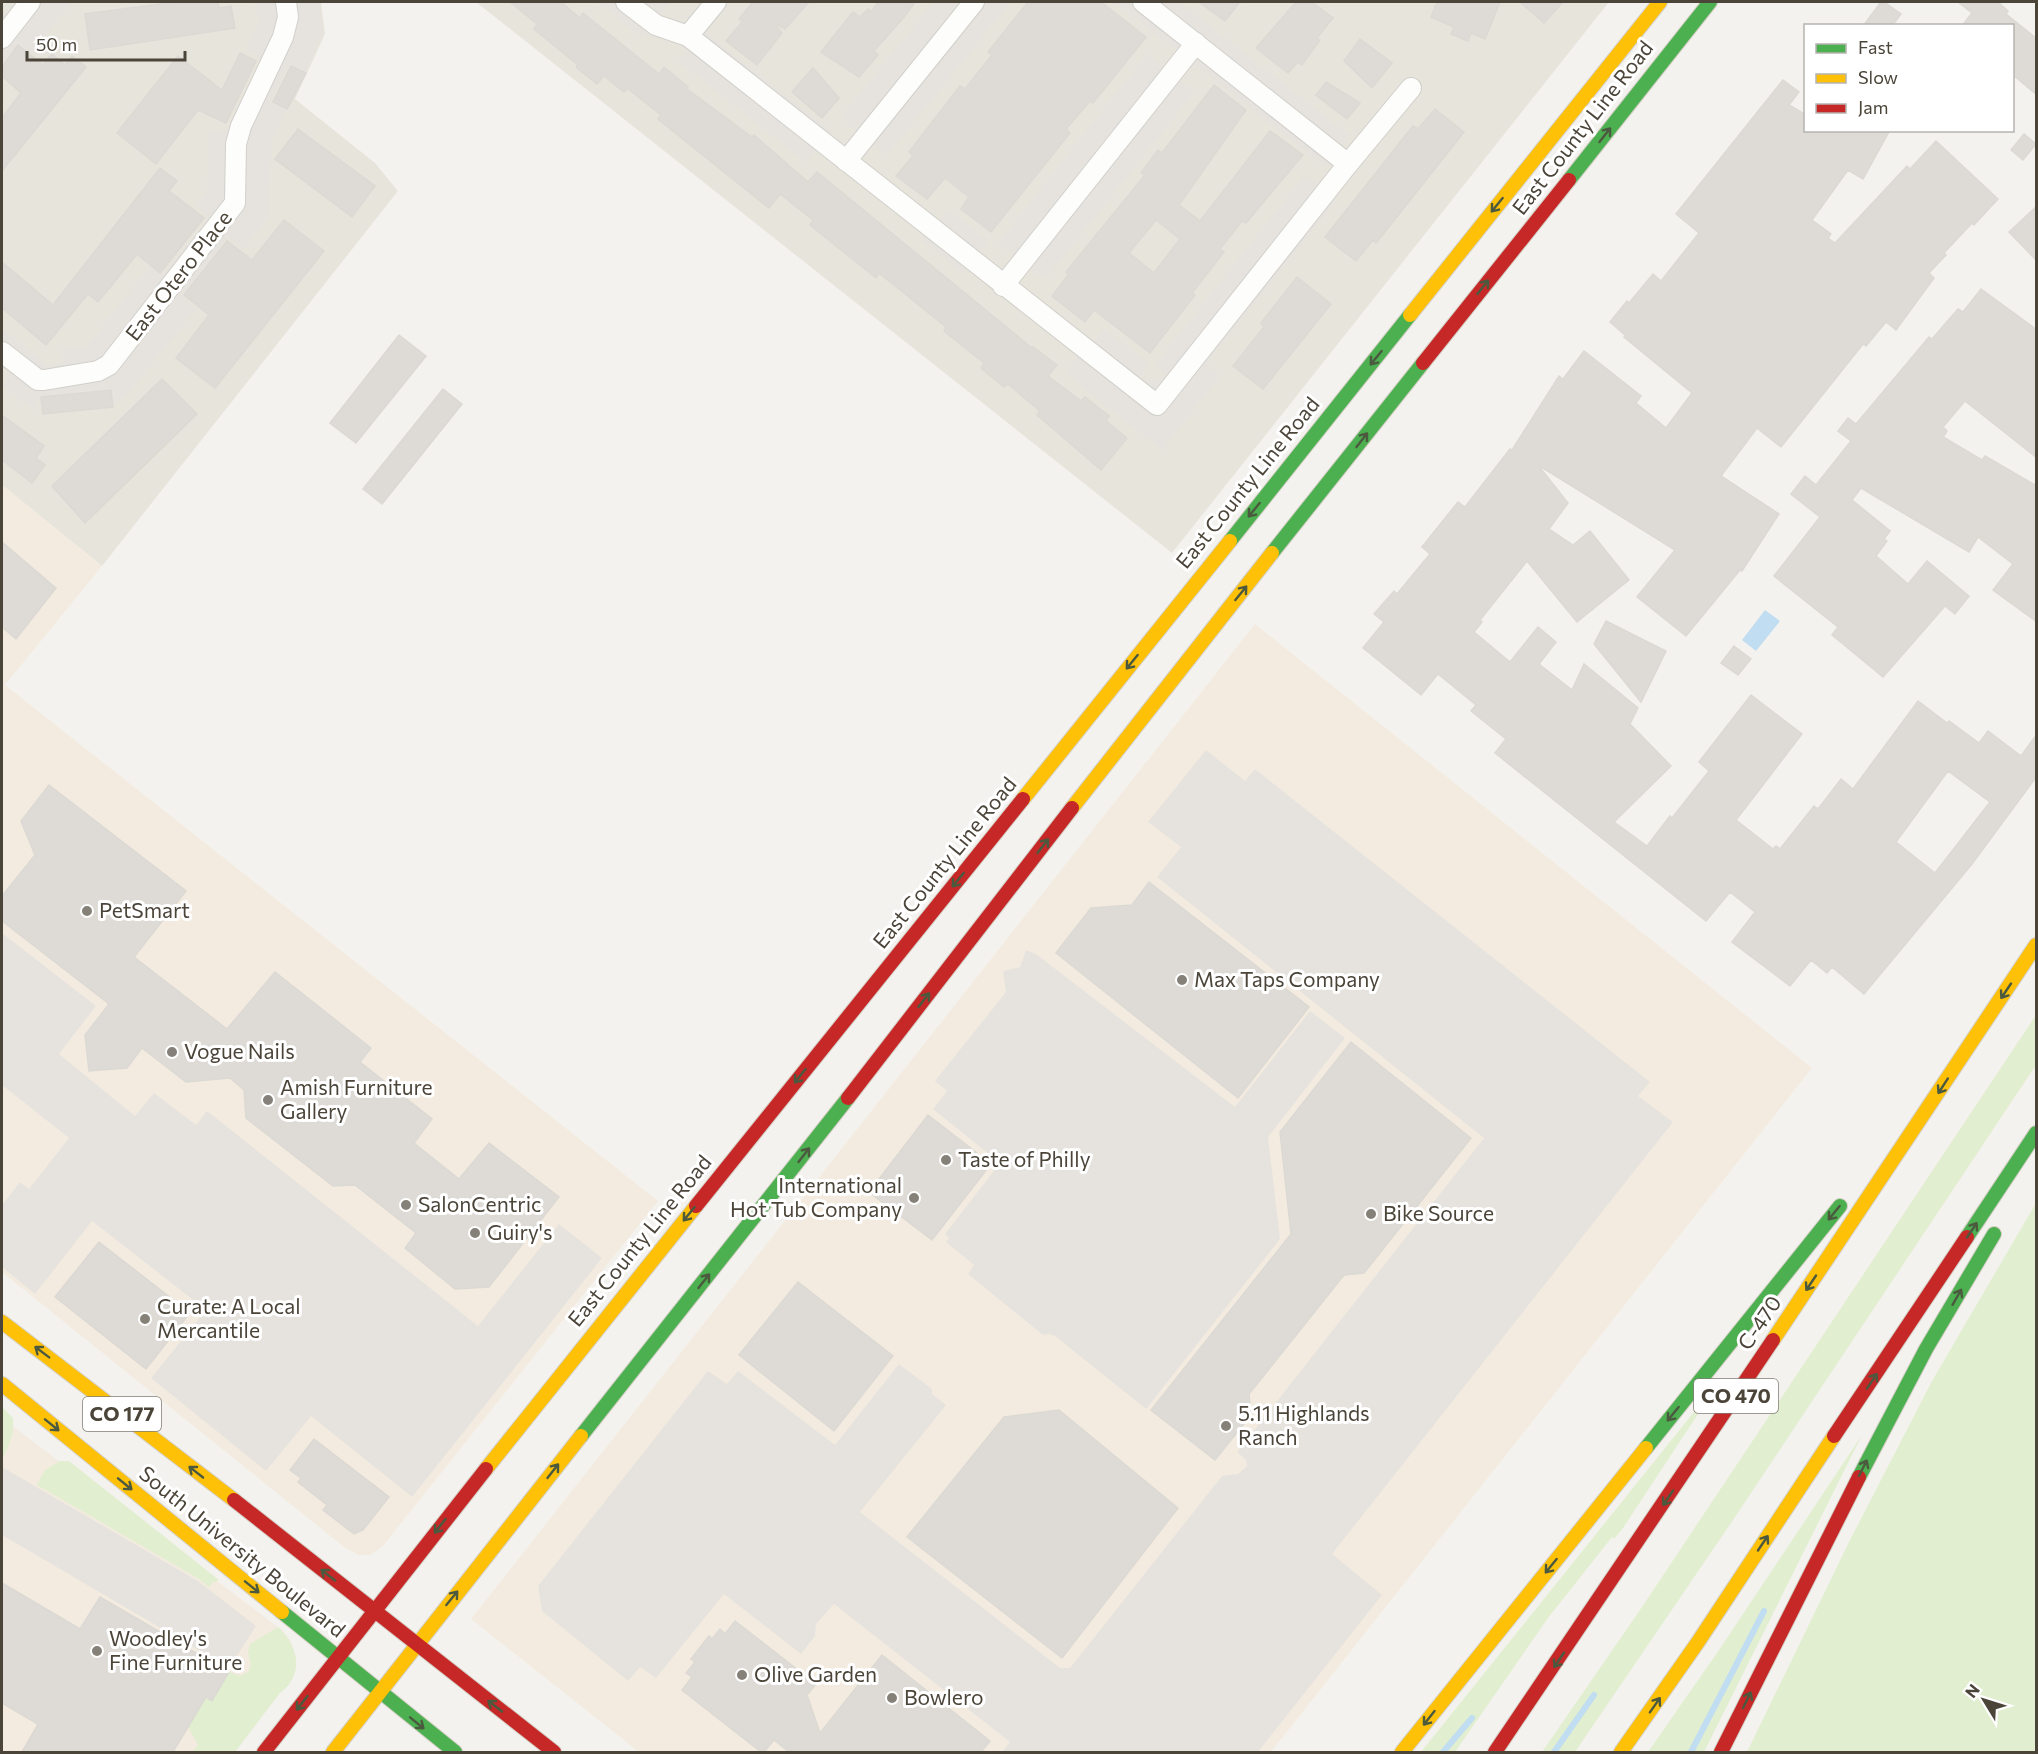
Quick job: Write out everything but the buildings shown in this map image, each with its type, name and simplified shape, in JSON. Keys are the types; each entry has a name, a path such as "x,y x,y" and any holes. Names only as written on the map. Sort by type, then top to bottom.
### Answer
{"main road":[{"name":"East County Line Road","path":"264,1752 559,1376 1660,2"},
{"name":"East County Line Road","path":"333,1752 768,1201 1204,638 1710,2"},
{"name":"C-470","path":"1495,1752 2037,945"},
{"path":"1883,1150 1947,1058 1975,1037"},
{"path":"1621,1752 1698,1642 2037,1133"},
{"path":"1402,1752 1846,1198"},
{"path":"1721,1752 1889,1418 1926,1349 2001,1223"},
{"name":"South University Boulevard","path":"2,1322 374,1611"},
{"name":"South University Boulevard","path":"2,1384 454,1752"},
{"name":"CO 177","path":"374,1611 554,1752"}],"street":[{"path":"2,38 30,2"},
{"name":"East Otero Place","path":"2,352 38,380 98,371 109,365 236,203 236,144 283,37 288,17 286,2"},
{"path":"626,2 656,25 688,36 1157,405 1411,88"},
{"path":"688,36 716,2"},
{"path":"846,161 974,2"},
{"path":"1143,2 1348,164"},
{"path":"1003,286 1196,43"}],"shaded area":[{"path":"2,2 321,2 325,34 295,99 375,163 398,191 102,566 2,485"},
{"path":"14,2 71,2 32,52 18,43 2,65 2,17"},
{"path":"255,2 318,2 323,32 306,71 289,64 270,102 286,110 271,141 270,214 244,249 228,237 182,296 196,309 125,397 115,403 110,388 41,396 34,410 2,386 11,372 2,364 2,329 49,366 64,363 61,349 87,346 151,265 164,274 209,218 197,207 207,192 209,132 227,131 261,61 246,50 259,22"},
{"path":"476,2 1609,2 1172,553"},
{"path":"598,2 668,2 669,3 641,36"},
{"path":"934,2 1010,2 887,155 841,118"},
{"path":"1115,2 1179,2 1350,136 1325,167"},
{"path":"702,30 831,131 806,162 678,61"},
{"path":"1147,54 1194,92 1045,280 998,243"},
{"path":"1305,175 1336,200 1206,364 1220,376 1162,450 1065,373 1090,341 1093,343 1104,328 1149,364 1140,376 1147,381 1164,378 1166,375 1155,365"},
{"path":"948,210 988,241 963,273 923,241"},
{"path":"2,485 102,566 5,685 658,1201 382,1547 370,1555 358,1555 344,1547 2,1272"},
{"path":"1255,624 1812,1068 1271,1752 639,1752 471,1619"},
{"path":"1206,750 1245,781 1255,769 1650,1082 1638,1096 1673,1122 1332,1554 1382,1595 1258,1752 1002,1752 1010,1742 834,1604 816,1624 815,1636 801,1654 724,1594 656,1678 640,1667 628,1681 542,1611 538,1586 708,1371 727,1384 738,1371 835,1445 899,1364 932,1389 932,1394 946,1405 860,1512 1060,1668 1070,1668 1222,1476 1238,1474 1247,1466 1246,1460 1237,1452 1484,1138 1157,877 1181,847 1148,822"},
{"path":"2,933 96,1006 59,1054 135,1116 154,1093 196,1125 207,1111 478,1326 559,1224 602,1258 412,1497 311,1416 266,1471 151,1378 206,1310 92,1221 35,1294 2,1267 2,1205 20,1182 29,1189 69,1138 2,1085"},
{"path":"1026,950 1036,954 1235,1107 1310,1011 1345,1038 1268,1137 1280,1239 1146,1409 1055,1336 1043,1335 968,1274 974,1265 946,1242 949,1238 945,1234 1000,1163 933,1109 947,1091 935,1081 1006,992 1003,971 1020,967"},
{"path":"2,1418 283,1631 290,1640 296,1656 296,1670 235,1752 2,1752"},
{"path":"2,1467 198,1581 256,1626 229,1668 2,1535"}],"green space":[{"path":"2036,1015 2036,1065 1731,1523 1575,1752 1542,1752 1640,1610"},
{"path":"2036,1203 2036,1752 1747,1752 1848,1544 1932,1381"},
{"path":"2,1407 13,1418 13,1429 2,1459"},
{"path":"1694,1412 1698,1414 1623,1528 1614,1539 1612,1537 1548,1618 1455,1752 1421,1752"},
{"path":"1862,1435 1704,1752 1648,1752 1719,1650"},
{"path":"60,1461 69,1461 219,1580 209,1587 37,1485 45,1470"},
{"path":"278,1627 290,1642 296,1660 296,1669 288,1686 280,1693 235,1752 192,1752 198,1745 188,1727 206,1697 211,1701 229,1672 240,1676 248,1672 251,1665 248,1652 250,1644"}],"water":[{"path":"1765,610 1780,621 1756,651 1742,640"}],"waterway":[{"path":"1691,1752 1764,1611"},
{"path":"1554,1752 1594,1695"},
{"path":"1443,1752 1472,1718"}],"traffic: fast":[{"path":"1569,180 1710,2"},
{"path":"1230,541 1410,315"},
{"path":"1272,553 1423,363"},
{"path":"581,1436 848,1098"},
{"path":"1967,1237 2036,1133"},
{"path":"1646,1448 1840,1206"},
{"path":"1859,1477 1926,1349 1994,1234"},
{"path":"282,1612 455,1752"}],"traffic: slow":[{"path":"1410,315 1660,2"},
{"path":"1023,799 1230,541"},
{"path":"1072,808 1272,553"},
{"path":"1773,1340 2036,945"},
{"path":"486,1469 696,1206"},
{"path":"2,1322 234,1500"},
{"path":"2,1384 282,1612"},
{"path":"333,1752 581,1436"},
{"path":"1621,1752 1698,1642 1834,1436"},
{"path":"1402,1752 1646,1448"}],"traffic: jam":[{"path":"1423,363 1569,180"},
{"path":"696,1206 1023,799"},
{"path":"848,1098 1072,808"},
{"path":"1834,1436 1967,1237"},
{"path":"1495,1752 1773,1340"},
{"path":"264,1752 486,1469"},
{"path":"1721,1752 1859,1477"},
{"path":"234,1500 554,1752"}],"place":[{"name":"PetSmart","path":"87,911"},
{"name":"Max Taps Company","path":"1182,980"},
{"name":"Vogue Nails","path":"172,1052"},
{"name":"Amish Furniture Gallery","path":"268,1100"},
{"name":"Taste of Philly","path":"946,1160"},
{"name":"International Hot Tub Company","path":"914,1198"},
{"name":"SalonCentric","path":"406,1205"},
{"name":"Bike Source","path":"1371,1214"},
{"name":"Guiry's","path":"475,1233"},
{"name":"Curate: A Local Mercantile","path":"145,1319"},
{"name":"5.11 Highlands Ranch","path":"1226,1426"},
{"name":"Woodley's Fine Furniture","path":"97,1651"},
{"name":"Olive Garden","path":"742,1675"},
{"name":"Bowlero","path":"892,1698"}]}
